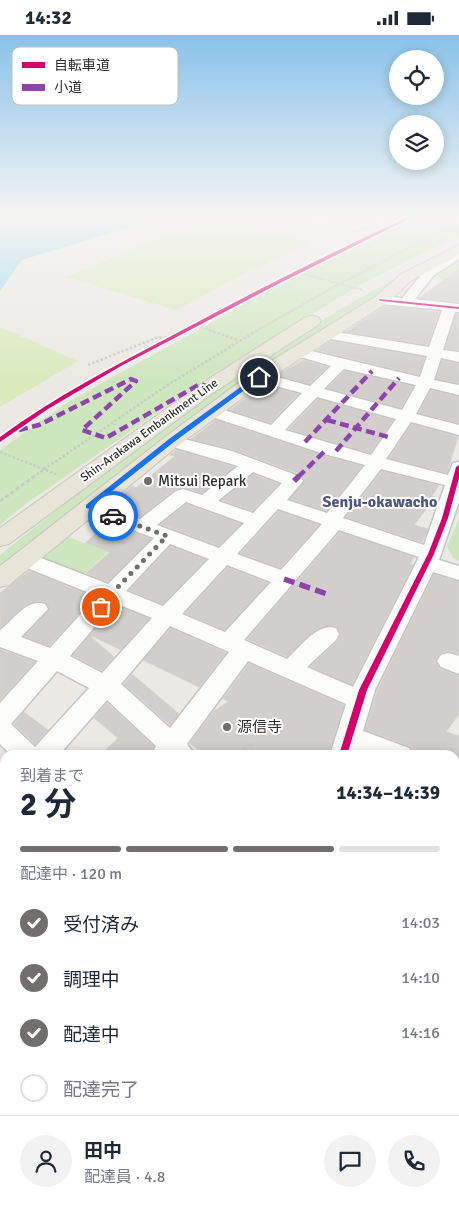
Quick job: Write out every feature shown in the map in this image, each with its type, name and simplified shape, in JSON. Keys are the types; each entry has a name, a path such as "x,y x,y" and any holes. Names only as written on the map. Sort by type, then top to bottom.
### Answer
{"main road":[{"name":"Shin-Arakawa Embankment Line","path":"0,579 88,507 212,411 259,377 325,334 361,325 421,272"},
{"name":"Shin-Arakawa Embankment Line","path":"0,539 216,382 391,298 427,272"}],"street":[{"path":"391,298 430,272"},
{"path":"173,750 236,646 284,579 331,527 332,520 376,463 376,460 406,417 425,384 454,307 391,298"},
{"path":"361,325 398,334"},
{"path":"325,334 459,357"},
{"path":"299,352 425,384 459,390"},
{"path":"384,374 401,360"},
{"path":"274,431 341,364"},
{"path":"259,377 459,431"},
{"path":"212,411 376,463 456,474 445,518 429,559 360,700 346,746 370,750"},
{"path":"47,750 167,616 294,481 172,441"},
{"path":"205,503 250,465"},
{"path":"143,527 183,495 257,521"},
{"path":"275,502 332,520 459,573"},
{"path":"88,507 284,579"},
{"path":"208,525 225,510"},
{"path":"0,721 112,594 167,536"},
{"path":"24,559 167,616 360,700"},
{"path":"37,609 2,639 55,659 111,689 170,750"},
{"path":"290,670 328,634"},
{"path":"0,729 22,750"}],"path":[{"path":"296,272 391,298"},
{"path":"288,276 296,272"},
{"path":"140,354 203,321"},
{"path":"88,365 156,338 185,331 239,340"},
{"path":"0,451 44,469"},
{"path":"244,750 252,744"}],"green space":[{"path":"78,272 248,272 176,310 66,277"},
{"path":"306,272 386,272 360,285 213,374 27,503 0,525 0,450 68,402 272,289"},
{"path":"406,272 410,272 388,285 381,294 0,571 0,555 96,480 260,360 358,299"},
{"path":"435,272 459,272 459,281 451,283 430,275"},
{"path":"0,327 78,361 0,407"},
{"path":"459,519 459,561 453,558 447,546"},
{"path":"66,536 108,552 82,576 39,558"}],"water":[{"path":"0,272 13,272 0,291"}],"building":[{"path":"455,272 459,272 459,302 419,298"},
{"path":"385,306 439,312 428,345 346,332"},
{"path":"456,314 459,314 459,350 445,348"},
{"path":"331,341 425,357 419,375 317,350"},
{"path":"303,360 327,367 309,384 278,375"},
{"path":"442,360 459,364 459,383 436,379"},
{"path":"345,371 413,386 401,408 328,388"},
{"path":"264,385 298,394 270,423 230,410"},
{"path":"431,390 459,397 459,423 419,413"},
{"path":"318,399 393,420 370,453 289,429"},
{"path":"216,420 321,455 362,466 326,511 290,499 304,482 302,475 232,449 191,439"},
{"path":"412,424 458,437 447,473 389,458"},
{"path":"176,450 234,467 202,493 184,487 175,489 140,517 108,506 132,486 136,488 175,456 170,455"},
{"path":"382,471 439,485 432,496 435,497 414,525 428,529 422,542 346,517"},
{"path":"253,474 279,484 252,511 222,500"},
{"path":"186,504 241,524 219,546 161,524"},
{"path":"279,511 319,525 280,568 240,553"},
{"path":"108,523 151,539 108,582 86,573 110,552 85,543"},
{"path":"340,532 414,557 410,564 413,565 352,685 310,666 338,641 341,633 336,626 329,626 315,631 287,657 247,639"},
{"path":"170,546 206,560 163,604 129,590"},
{"path":"228,567 268,583 225,630 185,613"},
{"path":"29,571 94,597 49,646 24,636 49,610 45,602 38,601 25,605 0,628 0,593"},
{"path":"434,574 459,582 459,654 450,651 441,653 435,660 440,669 459,676 459,714 446,732 459,736 459,750 412,750 410,746 365,730 377,691"},
{"path":"116,605 149,619 121,650 91,637 114,657 102,671 73,655"},
{"path":"171,628 226,653 199,687 143,660"},
{"path":"0,649 35,662 0,700"},
{"path":"249,663 344,705 330,750 198,750 190,743 214,711 229,701 223,699"},
{"path":"132,674 179,714 170,725 124,684"},
{"path":"107,703 154,746 152,750 106,750 118,738 94,718"},
{"path":"24,712 48,730 35,744 14,724"}],"marked path":[{"path":"305,442 372,371"},
{"path":"336,451 399,378"},
{"path":"19,430 39,425 131,379 136,381 82,430 106,438 200,384 209,387"},
{"path":"327,420 392,438"},
{"path":"294,481 327,449"},
{"path":"284,579 327,594"}],"cycle path":[{"path":"0,440 46,408 119,365 298,272"},
{"path":"381,300 459,308"},
{"path":"345,750 363,690 431,554 445,518 459,467"}],"way so far":[{"path":"101,607 167,536 113,516"}],"place":[{"name":"Mitsui Repark","path":"148,481"},
{"name":"源信寺","path":"227,727"}],"district":[{"name":"Senju-okawacho","path":"380,501"}],"route":[{"path":"113,516 88,507 172,441 259,377"}]}
